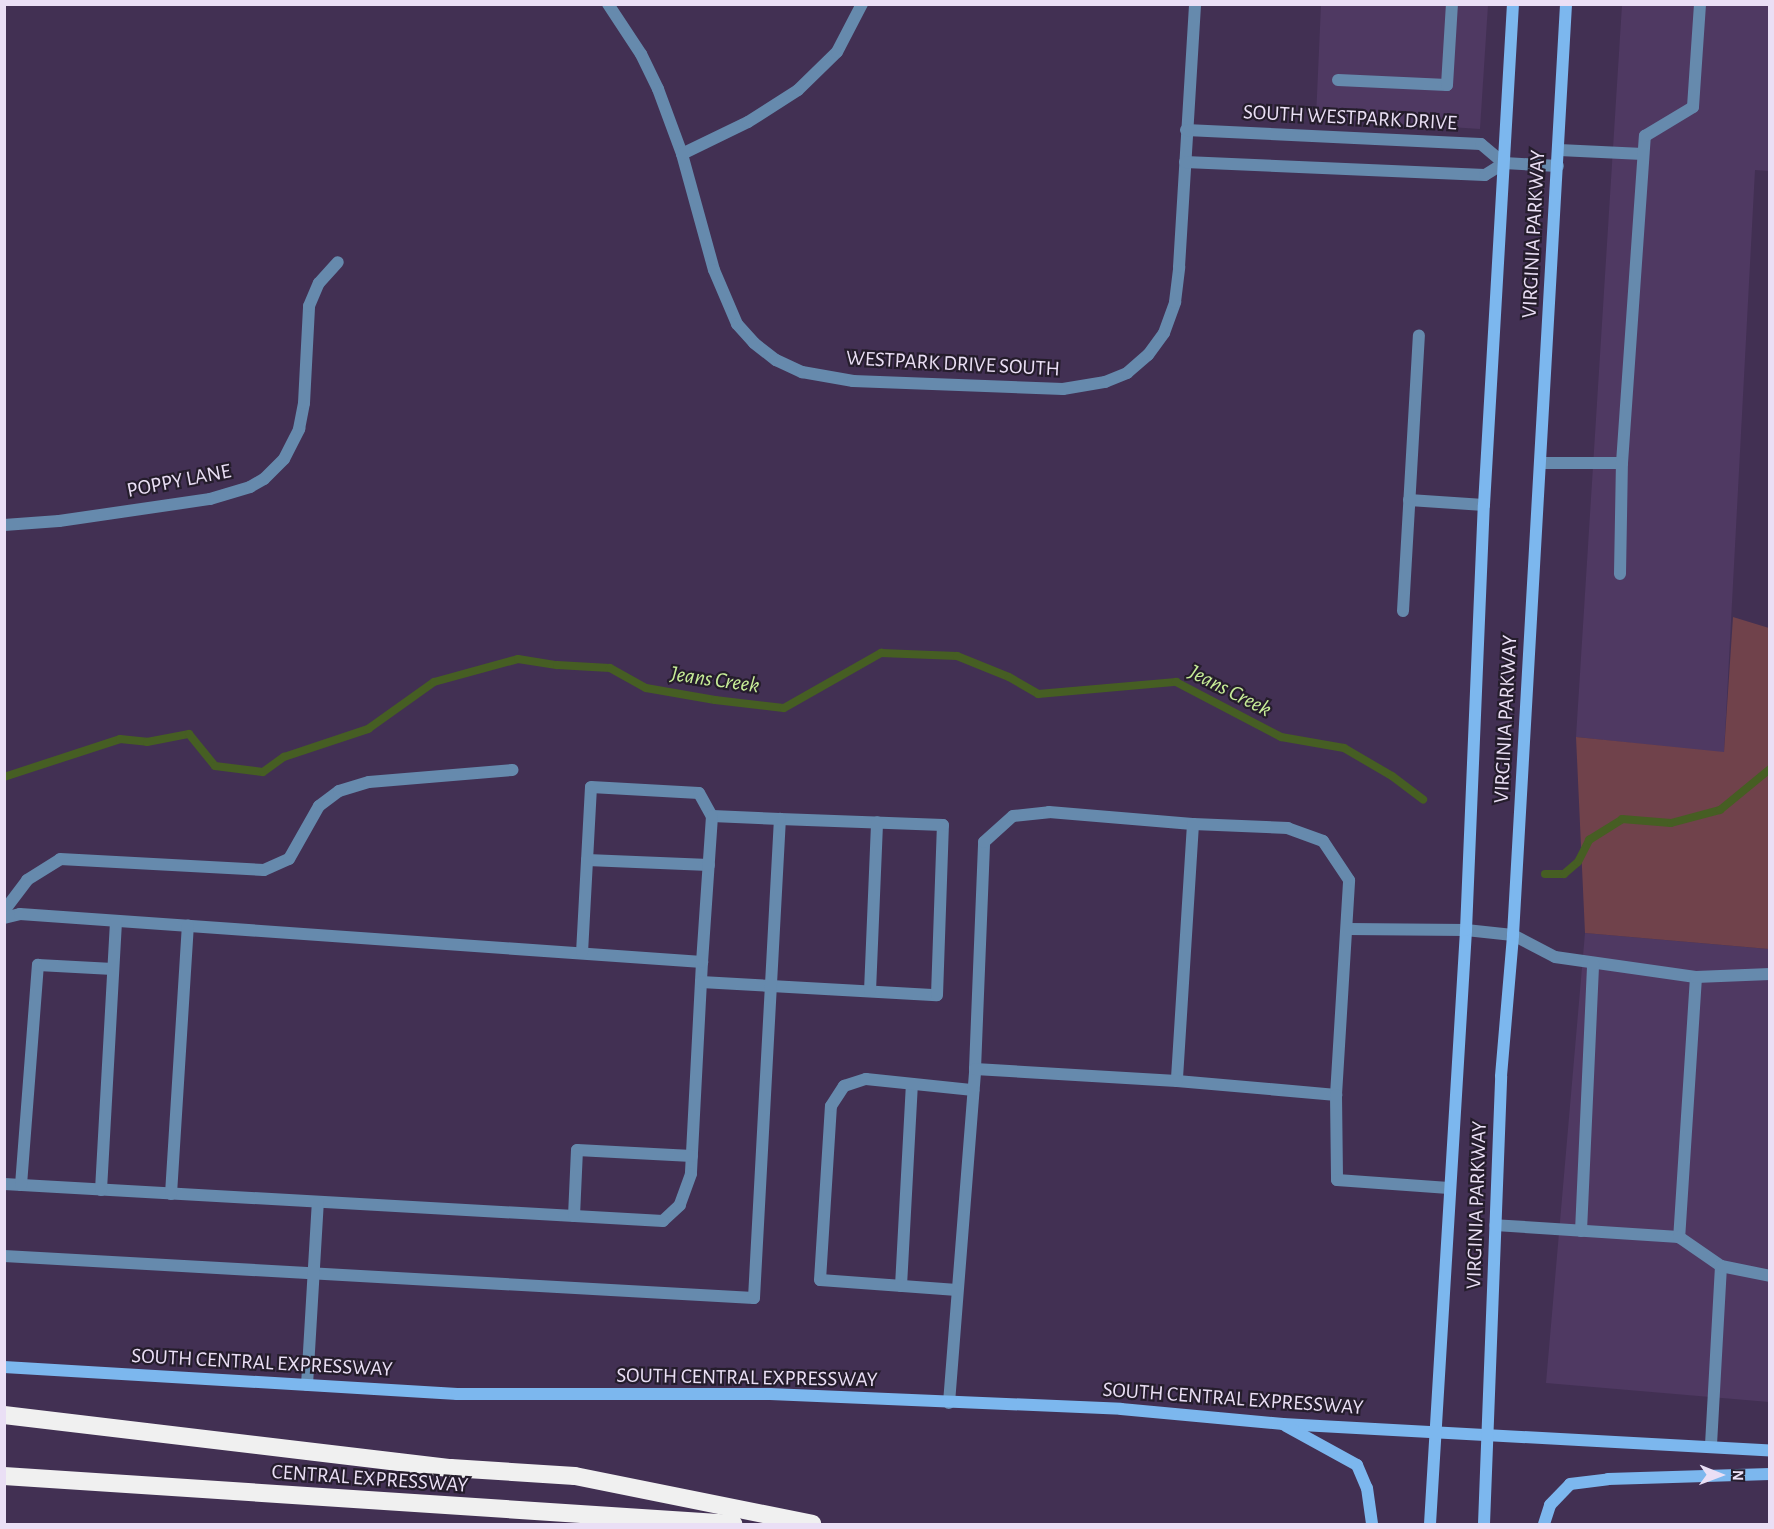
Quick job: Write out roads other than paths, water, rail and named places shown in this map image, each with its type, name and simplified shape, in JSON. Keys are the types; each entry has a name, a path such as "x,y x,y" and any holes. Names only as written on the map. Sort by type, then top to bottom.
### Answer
{"highway":[{"path":"4,1415 451,1468 575,1476 812,1524"},
{"name":"CENTRAL EXPRESSWAY","path":"4,1476 733,1524"}],"main road":[{"name":"VIRGINIA PARKWAY","path":"1430,1524 1466,930 1484,505 1513,4"},
{"name":"VIRGINIA PARKWAY","path":"1484,1524 1501,1076 1513,935 1566,4"},
{"name":"SOUTH CENTRAL EXPRESSWAY","path":"4,1367 457,1394 770,1395 1121,1409 1283,1424 1770,1450"},
{"path":"1283,1424 1357,1465 1367,1488 1372,1524"},
{"path":"1544,1524 1550,1505 1570,1484 1608,1479 1770,1474"}],"street":[{"name":"WESTPARK DRIVE SOUTH","path":"608,4 621,21 650,71 682,154 714,270 737,324 754,343 776,360 802,372 872,383 1063,389 1105,382 1127,373 1148,355 1164,333 1175,302 1195,4"},
{"path":"682,154 748,122 798,90 837,52 862,4"},
{"path":"1338,80 1447,86 1452,4"},
{"path":"1620,574 1622,463 1645,136 1693,107 1700,4"},
{"name":"SOUTH WESTPARK DRIVE","path":"1186,130 1481,144 1504,163"},
{"path":"1558,150 1643,154"},
{"path":"1185,162 1485,176 1504,163 1558,166"},
{"name":"POPPY LANE","path":"4,525 59,521 210,499 250,487 264,479 284,459 298,429 304,403 309,306 319,284 338,262"},
{"path":"1402,611 1419,335"},
{"path":"1540,463 1622,463"},
{"path":"1409,500 1484,505"},
{"path":"4,911 27,880 60,859 264,870 289,859 319,806 339,791 369,782 513,770"},
{"path":"4,1184 663,1221 680,1205 691,1174 712,816 699,793 591,787 582,953"},
{"path":"949,1403 975,1070 984,842 1012,816 1050,812 1193,824 1288,828 1323,841 1349,880 1348,929 1336,1095 1337,1180 1449,1188"},
{"path":"701,982 937,995 944,825 712,816"},
{"path":"4,1256 754,1298 780,819"},
{"path":"870,992 877,822"},
{"path":"1177,1081 1193,824"},
{"path":"587,860 709,865"},
{"path":"4,918 20,914 702,962"},
{"path":"101,1190 116,921"},
{"path":"171,1194 188,926"},
{"path":"1348,929 1466,930 1513,935 1555,957 1593,963 1696,977 1770,974"},
{"path":"1581,1231 1593,963"},
{"path":"21,1185 38,965 113,969"},
{"path":"1679,1237 1696,977"},
{"path":"975,1070 1177,1081 1336,1095"},
{"path":"957,1290 820,1280 831,1106 844,1086 866,1079 973,1090"},
{"path":"900,1286 912,1084"},
{"path":"574,1216 577,1150 692,1155"},
{"path":"307,1385 318,1202"},
{"path":"1495,1225 1679,1237 1721,1266 1770,1276"},
{"path":"1711,1447 1721,1266"}],"waterway":[{"name":"Jeans Creek","path":"4,777 120,739 147,742 189,734 215,766 263,772 284,757 368,729 434,682 518,659 557,665 610,668 646,688 715,700 784,708 881,653 957,656 1009,677 1038,694 1176,682 1281,737 1344,748 1392,776 1423,799"},
{"name":"Jeans Creek","path":"1545,874 1564,874 1578,862 1589,840 1622,819 1671,823 1720,810 1770,769"}]}
